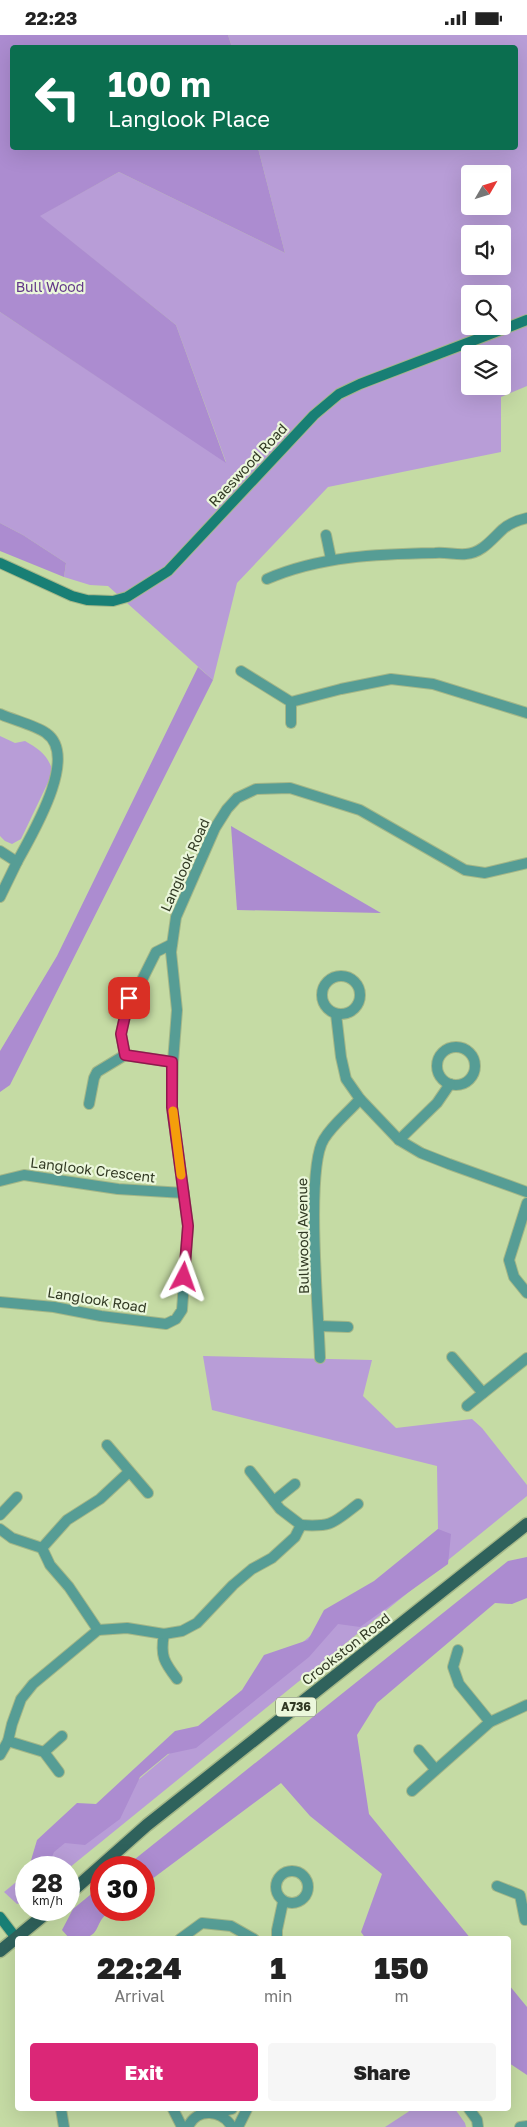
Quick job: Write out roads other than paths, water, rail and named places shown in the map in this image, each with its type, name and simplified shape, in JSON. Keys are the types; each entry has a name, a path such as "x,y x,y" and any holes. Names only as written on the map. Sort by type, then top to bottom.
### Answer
{"main road":[{"name":"Crookston Road","path":"80,1884 147,1825 527,1524"},
{"path":"19,1936 37,1921"},
{"path":"0,1951 15,1940"}],"street":[{"name":"Raeswood Road","path":"0,563 72,596 88,600 113,601 127,597 168,571 314,415 340,394 381,375 527,320"},
{"path":"267,579 289,569 331,559 374,554 467,554 483,548 504,528 516,521 527,518"},
{"path":"326,535 331,559"},
{"path":"241,671 291,702 391,679 433,684 527,713"},
{"path":"291,702 291,723"},
{"path":"0,714 47,733 57,749 59,765 56,780 0,897"},
{"name":"Langlook Road","path":"0,1302 54,1307 101,1316 166,1324 176,1319 182,1310 188,1226 172,1107 172,1062 177,1010 172,944 176,917 215,828 227,809 237,798 256,789 290,789 360,810 465,870 484,873 527,863"},
{"path":"0,851 17,862"},
{"path":"140,984 156,952 172,944"},
{"path":"125,1055 121,1034 129,998"},
{"path":"336,1014 341,1057 346,1079 360,1099 399,1139 421,1153 527,1192"},
{"path":"89,1104 97,1071 125,1055 172,1062"},
{"path":"399,1139 437,1103 450,1084"},
{"name":"Bullwood Avenue","path":"320,1358 314,1207 317,1160 324,1139 360,1099"},
{"name":"Langlook Crescent","path":"0,1181 24,1175 118,1189 184,1193"},
{"path":"527,1203 509,1260 514,1277 527,1293"},
{"path":"319,1326 348,1327"},
{"path":"452,1357 483,1393"},
{"path":"467,1406 527,1358"},
{"path":"107,1445 148,1493"},
{"path":"250,1471 280,1509 301,1525 330,1525 358,1504"},
{"path":"42,1549 67,1520 100,1499 129,1472"},
{"path":"274,1501 295,1484"},
{"path":"0,1515 17,1497"},
{"path":"0,1755 8,1741 21,1699 33,1684 98,1629 127,1628 164,1634 182,1631 197,1623 233,1585 252,1569 272,1558 295,1537 301,1525"},
{"path":"0,1529 12,1538 42,1549 50,1565 69,1587 98,1629"},
{"path":"164,1634 161,1650 166,1665 177,1679"},
{"path":"458,1650 453,1667 459,1684 490,1722"},
{"path":"412,1791 490,1722 527,1705"},
{"path":"44,1751 62,1736"},
{"path":"8,1741 44,1751 59,1772"},
{"path":"419,1750 435,1769"},
{"path":"497,1886 524,1893 525,1920"},
{"path":"277,1936 284,1901"},
{"path":"0,1917 15,1936"},
{"path":"184,1936 202,1923 231,1926 249,1936"},
{"path":"61,2111 64,2127"},
{"path":"174,2111 182,2127"},
{"path":"188,2127 198,2116 208,2111 227,2120 232,2127"},
{"path":"238,2127 246,2111"},
{"path":"469,2111 476,2120 478,2127"},
{"path":"520,2127 527,2126"}],"park label":[{"name":"Bull Wood","path":"50,287"}]}
